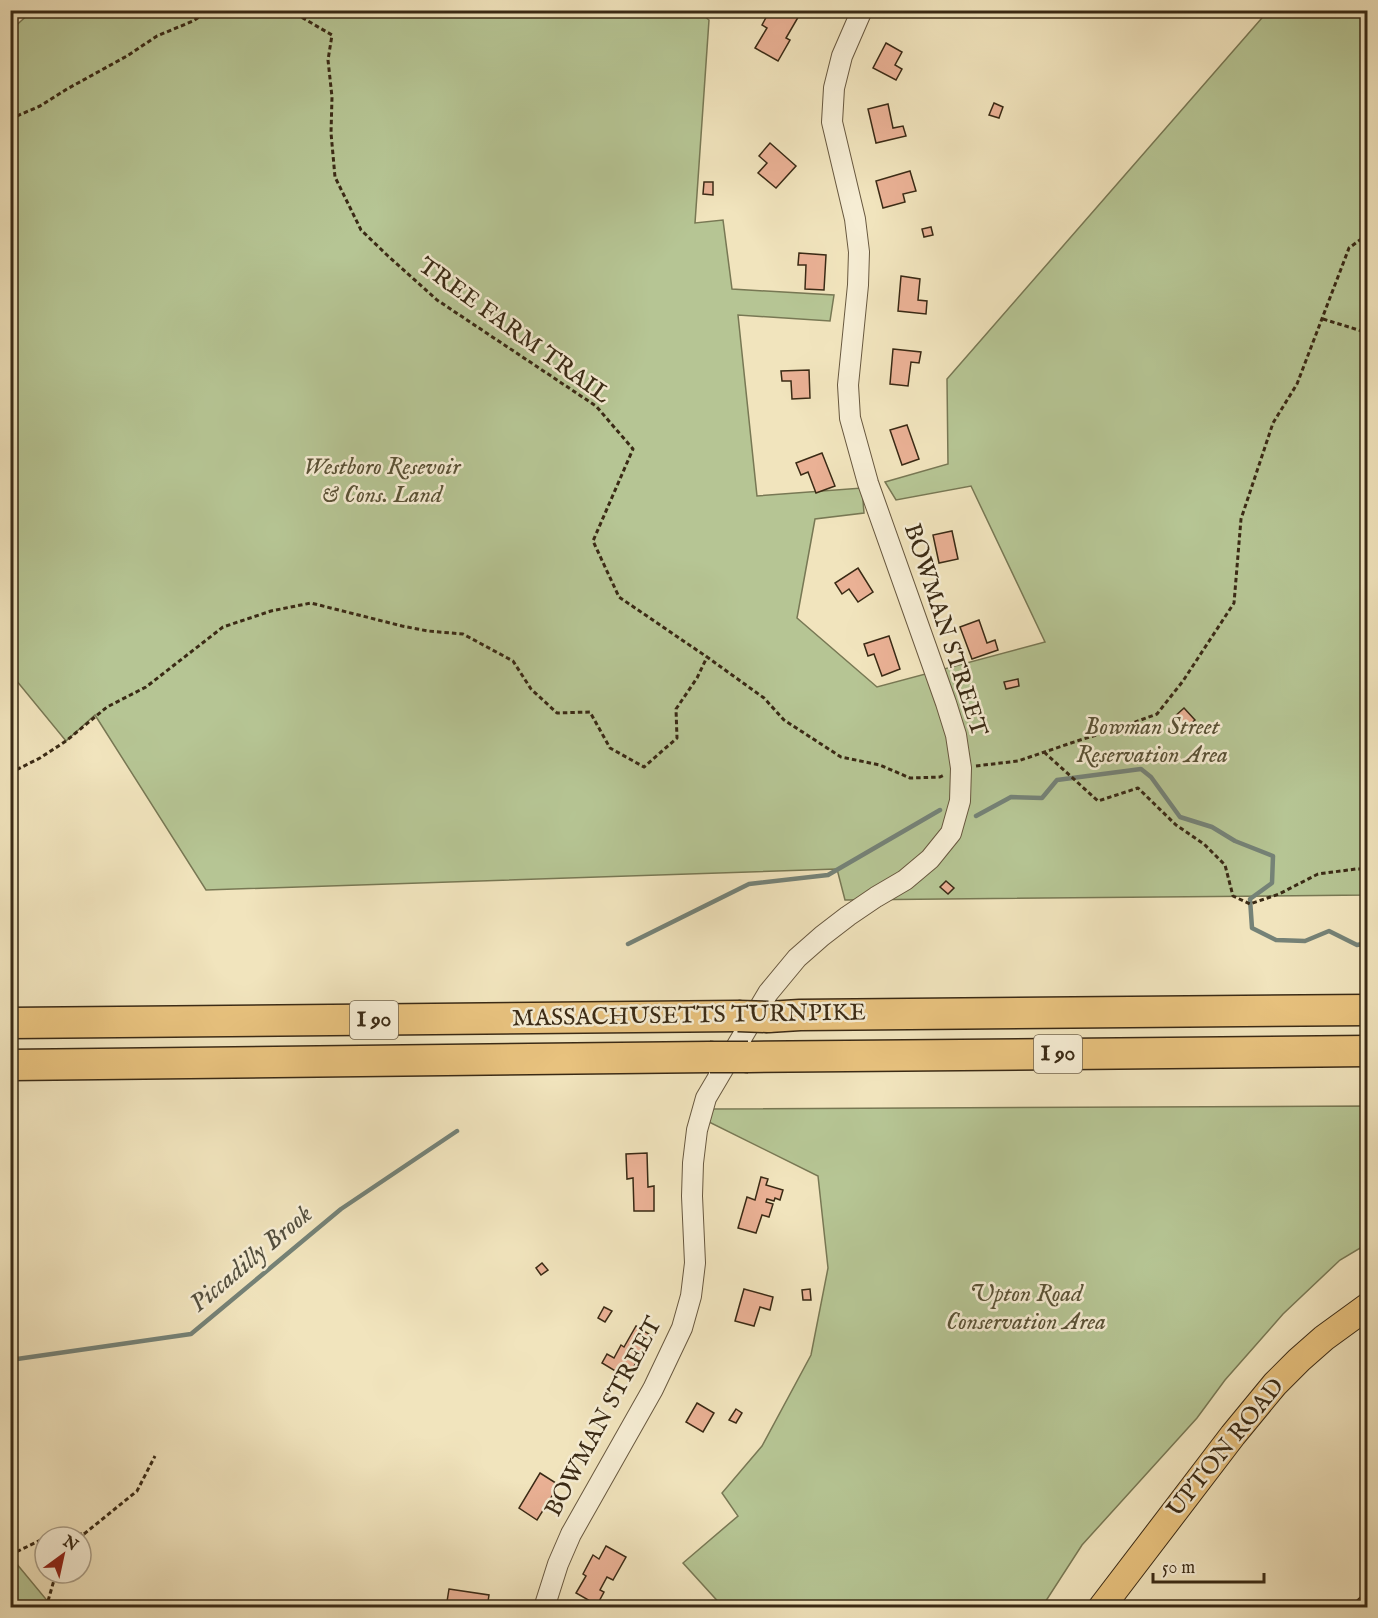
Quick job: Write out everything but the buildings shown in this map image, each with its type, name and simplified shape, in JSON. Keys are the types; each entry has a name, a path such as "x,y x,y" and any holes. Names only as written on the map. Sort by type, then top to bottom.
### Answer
{"highway":[{"name":"MASSACHUSETTS TURNPIKE","path":"10,1023 1368,1010"},
{"name":"MASSACHUSETTS TURNPIKE","path":"10,1065 1368,1051"}],"main road":[{"name":"UPTON ROAD","path":"1101,1608 1212,1462 1275,1384 1324,1338 1368,1306"}],"street":[{"name":"BOWMAN STREET","path":"544,1608 558,1564 571,1534 653,1389 682,1328 691,1296 695,1263 693,1163 697,1130 706,1098 768,993 796,958 848,916 904,880 930,859 951,833 960,801 962,768 956,735 871,492 850,418 848,385 859,252 853,208 832,122 834,88 842,56 862,10"}],"path":[{"path":"10,119 40,106 157,36 193,21 210,10"},
{"name":"TREE FARM TRAIL","path":"289,10 332,35 328,60 335,177 361,230 437,300 596,406 633,449 592,541 619,597 707,657"},
{"path":"10,773 40,758 66,741 107,707 146,687 223,627 271,612 311,603 402,626 463,634 513,661 531,689 557,713 590,712 610,748 644,767 677,738 676,709 697,678 707,657 764,698 784,720 841,757 880,765 910,778 940,777 962,768 1018,761 1157,714 1184,681 1234,603 1241,519 1273,423 1297,384 1349,248 1368,234"},
{"path":"1323,319 1368,333"},
{"path":"1044,752 1098,801 1138,788 1176,825 1204,844 1225,865 1233,896 1250,904 1280,894 1318,874 1368,869"},
{"path":"93,1527 137,1491 155,1456"},
{"path":"10,1555 33,1544"},
{"path":"46,1608 53,1585"}],"green space":[{"name":"Westboro Resevoir & Cons. Land","path":"32,11 698,11 709,20 695,223 723,220 732,289 834,295 830,321 738,315 757,496 862,488 864,513 815,519 797,618 877,687 1045,642 971,486 896,500 885,482 948,464 947,379 1268,11 1367,11 1367,895 845,900 837,869 206,890 95,715 66,741 11,674 10,31"},
{"name":"Upton Road Conservation Area","path":"1367,1106 1367,1244 1340,1260 1283,1314 1225,1380 1197,1418 1082,1545 1042,1607 723,1607 683,1563 738,1516 722,1493 762,1446 811,1355 828,1268 818,1176 703,1119 703,1109"},
{"path":"11,1557 50,1604 46,1607 11,1607"}],"waterway":[{"name":"Piccadilly Brook","path":"976,816 1011,797 1042,798 1057,780 1141,769 1151,777 1180,817 1212,827 1235,841 1273,856 1272,883 1250,899 1252,928 1276,940 1305,941 1329,931 1357,945 1368,943"},
{"name":"Piccadilly Brook","path":"628,944 749,884 828,875 940,810"},
{"name":"Piccadilly Brook","path":"10,1360 191,1334 341,1209 457,1131"}],"park label":[{"name":"Bowman Street Reservation Area","path":"1152,741"}]}
